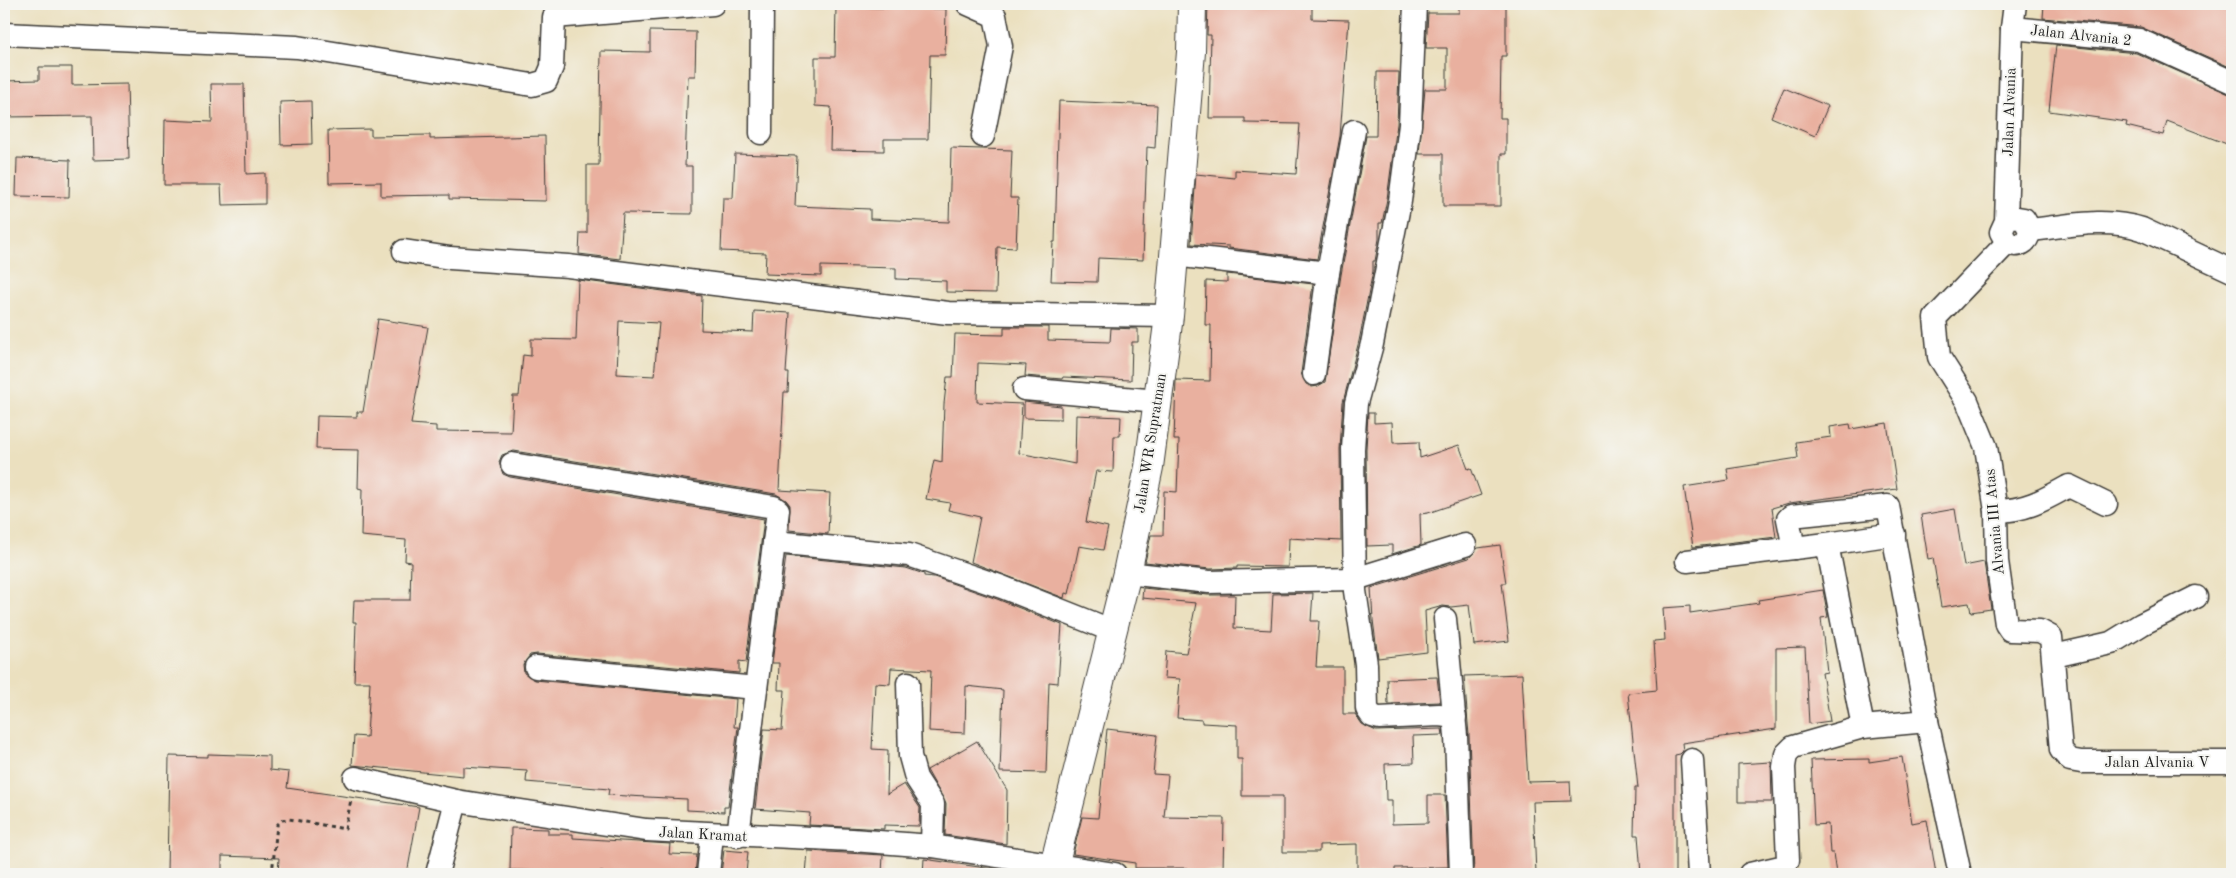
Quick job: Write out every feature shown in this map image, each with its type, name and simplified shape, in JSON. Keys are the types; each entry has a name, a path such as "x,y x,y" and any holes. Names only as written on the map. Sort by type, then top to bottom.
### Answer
{"street":[{"path":"4,34 297,47 532,85 546,81 552,67 554,11 713,4"},
{"path":"762,4 762,133"},
{"path":"968,4 995,16 1001,46 983,136"},
{"name":"Jalan WR Supratman","path":"1053,870 1127,574 1148,467 1169,316 1191,52 1192,4"},
{"path":"1415,4 1410,125 1400,201 1372,344 1356,403 1353,449 1354,578 1366,664 1367,709 1372,716 1380,718 1439,715 1455,717"},
{"name":"Jalan Alvania","path":"2006,221 2012,28 2015,4"},
{"name":"Jalan Alvania 2","path":"2012,28 2139,40 2232,82"},
{"path":"1314,374 1328,273 1354,131"},
{"path":"2012,218 2024,219 2030,230 2025,242 2019,245 2007,243 2001,232 2006,221 2012,218"},
{"path":"2030,230 2088,223 2115,222 2127,224 2142,229 2232,271"},
{"name":"Alvania III Atas","path":"2007,243 1935,318 1939,357 1967,401 1986,447 1996,511 1997,561 2006,624 2010,630 2040,631 2051,637 2061,750 2070,760 2081,762"},
{"path":"404,251 450,258 568,266 948,313 1169,316"},
{"path":"1174,254 1328,273"},
{"path":"1024,389 1158,401"},
{"path":"512,464 774,507 778,510 779,515 774,542 738,836"},
{"path":"1996,511 2015,511 2038,504 2068,486 2106,504"},
{"path":"1794,548 1788,524 1788,519 1791,516 1888,506 1927,721 1960,874"},
{"path":"1686,561 1894,534"},
{"path":"774,542 909,555 1002,587 1113,631"},
{"path":"1827,544 1863,727"},
{"path":"1127,574 1209,582 1354,578 1465,545"},
{"path":"2054,656 2111,643 2142,624 2196,597"},
{"path":"1445,619 1455,717 1461,874"},
{"path":"536,668 756,688"},
{"path":"908,683 910,756 916,778 933,804 932,846"},
{"path":"1750,874 1773,872 1785,866 1789,854 1784,766 1786,754 1794,747 1863,727 1927,721"},
{"path":"1692,760 1698,874"},
{"name":"Jalan Alvania V","path":"2081,762 2232,762"},
{"name":"Jalan Kramat","path":"355,778 456,801 646,830 712,835 852,840 932,846 1053,870 1115,874"},
{"path":"437,874 456,801"},
{"path":"708,874 712,835"}],"path":[{"path":"272,874 277,825 282,820 289,819 345,828 355,778"}],"building":[{"path":"1208,4 1312,4 1312,19 1349,20 1340,136 1317,259 1229,248 1229,246 1191,244 1196,174 1235,178 1235,170 1296,174 1300,124 1245,123 1245,118 1209,118 1211,35 1207,35"},
{"path":"1459,4 1506,4 1506,56 1501,56 1500,118 1506,118 1506,154 1501,154 1501,206 1443,206 1443,154 1419,154 1425,89 1447,89 1447,48 1426,48 1428,13 1459,13"},
{"path":"2044,4 2232,4 2232,68 2141,27 2043,18"},
{"path":"836,7 946,9 945,55 930,55 928,139 884,139 884,151 830,150 831,107 815,106 815,57 835,57"},
{"path":"650,31 696,32 695,76 688,76 685,166 692,166 692,214 623,213 620,259 579,254 580,233 587,233 587,165 599,165 601,51 650,52"},
{"path":"2056,45 2136,53 2232,95 2232,146 2167,121 2163,135 2126,126 2127,122 2049,111"},
{"path":"39,67 72,67 72,85 127,84 129,159 93,160 92,116 4,117 4,81 39,80"},
{"path":"1377,72 1399,72 1397,124 1387,199 1382,223 1379,223 1379,239 1375,261 1373,261 1373,271 1359,341 1343,402 1340,449 1341,541 1289,538 1288,567 1237,566 1237,568 1210,569 1145,562 1151,535 1163,535 1164,491 1177,492 1179,440 1174,440 1176,380 1210,381 1211,325 1205,325 1206,281 1227,282 1227,274 1313,284 1301,373 1306,384 1312,387 1325,382 1341,275 1366,136 1376,136"},
{"path":"211,84 244,84 246,174 265,173 265,204 222,205 221,185 164,185 165,120 212,122"},
{"path":"1784,88 1828,106 1815,136 1771,117"},
{"path":"311,101 312,144 281,145 280,102"},
{"path":"1059,101 1157,105 1155,148 1147,147 1143,260 1098,258 1097,282 1051,281 1053,242 1055,242"},
{"path":"371,129 371,136 430,135 430,139 545,136 546,201 449,199 449,195 381,196 381,182 329,183 328,130"},
{"path":"951,148 1012,150 1010,198 1018,198 1016,248 997,247 996,293 946,292 946,281 896,279 896,268 821,266 821,276 765,274 766,253 721,251 723,198 733,198 735,154 797,156 795,206 870,209 870,219 949,222"},
{"path":"17,158 70,160 69,197 16,196"},
{"path":"578,280 702,296 701,330 753,332 754,311 790,313 786,373 789,373 788,392 784,392 779,490 830,493 828,534 789,530 790,505 776,494 514,451 502,455 499,462 503,474 510,477 764,519 746,662 739,661 739,673 537,654 530,655 523,665 524,673 535,680 736,699 734,727 738,727 728,807 724,807 724,812 687,810 687,799 608,795 609,789 526,782 527,771 463,767 463,776 352,765 354,736 367,737 370,682 354,682 356,622 353,622 354,600 410,600 411,562 405,561 406,540 361,536 362,489 358,488 359,450 316,449 317,416 357,417 357,412 363,412 378,319 428,327 411,424 436,426 436,431 511,432 513,396 519,396 523,355 531,356 531,339 576,340","holes":["619,321 659,323 654,376 617,374"]},
{"path":"1004,327 1048,327 1048,340 1110,342 1111,328 1138,329 1138,342 1132,342 1131,380 1063,377 1062,379 1025,376 1026,365 978,363 977,402 1022,404 1019,453 1075,464 1076,415 1121,417 1120,436 1114,436 1113,472 1096,471 1086,522 1108,527 1103,550 1079,546 1069,594 1065,593 1064,598 971,562 980,517 948,510 950,503 926,499 934,460 942,462 944,404 947,377 953,377 955,334 1004,335"},
{"path":"1024,402 1061,406 1061,419 1024,418"},
{"path":"1368,413 1374,413 1374,423 1392,422 1393,443 1419,442 1420,458 1459,445 1468,469 1471,468 1481,495 1420,514 1421,545 1392,554 1392,545 1367,546 1366,449"},
{"path":"1887,423 1897,489 1789,503 1772,508 1776,537 1693,547 1684,487 1729,480 1727,469 1798,458 1796,442 1831,437 1830,427 1850,424 1851,429"},
{"path":"1955,509 1964,566 1984,562 1991,609 1971,612 1969,603 1941,607 1933,558 1928,559 1921,515"},
{"path":"1500,545 1506,583 1502,583 1509,641 1474,645 1469,605 1443,606 1425,611 1427,652 1378,658 1371,588 1469,558 1478,548"},
{"path":"786,556 906,568 924,574 924,576 934,577 997,599 1062,625 1058,683 1049,682 1046,773 1000,772 1003,690 966,686 965,733 929,731 931,670 891,668 890,684 875,683 872,749 888,750 887,794 904,784 920,808 919,826 884,825 884,829 809,825 810,813 755,809 764,729 782,730 785,690 778,690 779,663 772,663"},
{"path":"1143,588 1208,595 1235,595 1234,628 1271,630 1273,594 1313,593 1311,621 1319,621 1316,667 1343,667 1343,714 1355,714 1362,724 1376,731 1442,729 1443,735 1413,736 1414,763 1385,764 1386,800 1392,800 1392,824 1428,823 1428,795 1445,795 1448,867 1395,868 1395,874 1357,874 1357,844 1319,845 1319,852 1283,852 1283,796 1242,796 1242,759 1237,759 1237,725 1202,723 1202,720 1177,718 1180,679 1164,678 1166,651 1186,653 1196,603 1142,598"},
{"path":"1823,590 1828,617 1821,618 1827,672 1822,673 1830,721 1809,724 1805,647 1776,648 1776,729 1682,743 1683,751 1675,755 1675,874 1641,874 1638,835 1634,835 1635,788 1638,788 1628,693 1657,690 1654,641 1665,640 1663,608 1690,606 1690,613 1759,603 1758,600"},
{"path":"1522,674 1528,782 1570,781 1571,801 1533,802 1536,874 1474,874 1469,735 1464,676"},
{"path":"1437,677 1440,702 1388,704 1387,679"},
{"path":"1107,729 1157,735 1153,774 1168,775 1164,817 1224,818 1223,872 1188,871 1188,868 1135,868 1135,863 1073,854 1082,817 1098,818"},
{"path":"977,741 1007,790 1006,844 945,835 946,804 927,770"},
{"path":"208,754 270,756 270,770 289,772 287,788 419,807 407,874 278,874 279,858 222,856 222,874 167,874 169,756 208,757"},
{"path":"1902,757 1912,823 1927,820 1936,874 1836,874 1833,853 1830,853 1828,824 1814,825 1811,760 1869,759 1869,762"},
{"path":"1771,762 1772,802 1738,802 1738,764"},
{"path":"511,828 548,829 548,834 573,834 573,838 670,844 669,854 697,855 695,874 603,874 603,872 510,870"},
{"path":"724,850 748,852 746,874 721,874"},
{"path":"808,851 883,855 882,874 806,874"},
{"path":"924,859 1006,871 1006,874 923,874"}]}
